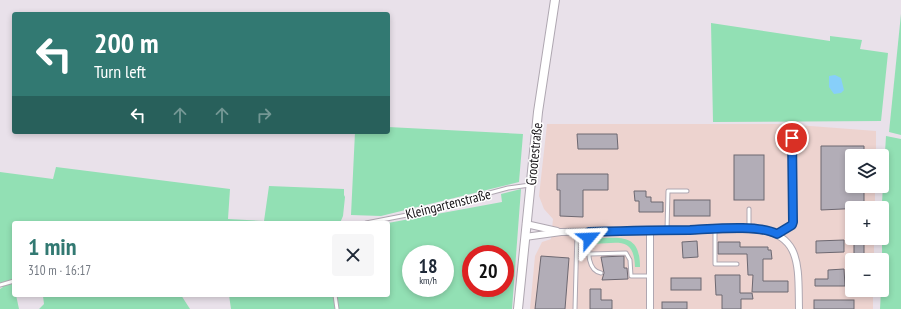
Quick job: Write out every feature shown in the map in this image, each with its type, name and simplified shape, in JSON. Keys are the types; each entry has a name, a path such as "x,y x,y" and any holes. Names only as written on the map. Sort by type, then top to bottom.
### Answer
{"main road":[{"name":"Grootestraße","path":"518,309 538,112 555,0"}],"street":[{"path":"526,224 560,232"},
{"path":"525,237 560,232 715,229 749,229 771,231 787,243 795,254 798,269 799,309"},
{"path":"650,230 650,309"}],"lane":[{"path":"777,234 792,225 793,222 792,138"},
{"name":"Kleingartenstraße","path":"376,221 412,214 508,188 531,185"},
{"path":"667,230 668,192 687,191"},
{"path":"749,209 749,229"},
{"path":"715,229 715,264 737,264"},
{"path":"575,309 577,232"},
{"path":"589,232 590,254 593,269 601,273"},
{"path":"590,254 626,253 630,260 632,276 650,276"},
{"path":"0,285 12,282"},
{"path":"335,297 337,309"}],"shaded area":[{"path":"547,124 784,124 876,131 876,149 845,149 845,193 875,193 875,201 845,201 845,245 874,245 874,253 845,253 845,297 873,297 873,309 530,309 535,256 542,242 551,239 553,219 544,209 539,196"}],"green space":[{"path":"901,14 901,135 889,132"},
{"path":"711,23 830,41 830,36 862,40 860,49 888,53 881,121 713,122"},
{"path":"390,127 523,134 519,182 381,216 351,215 355,134 390,134"},
{"path":"886,136 901,139 901,309 880,309 881,297 889,297 889,253 882,253 882,245 889,245 889,201 882,201 883,193 889,193 889,149 885,149"},
{"path":"56,167 230,189 228,219 264,221 12,221 12,297 16,297 19,309 0,309 0,289 3,287 0,283 0,172 53,179"},
{"path":"269,186 344,189 345,197 343,216 341,221 264,221"},
{"path":"521,189 514,282 514,245 462,245 462,297 513,297 512,309 231,309 229,297 390,297 390,223 502,202 501,194"},
{"path":"594,238 620,238 633,243 637,248 640,267 635,267 632,251 628,246 624,244 611,243 595,244 595,248"},
{"path":"43,297 182,297 190,309 39,309 44,304"}],"water":[{"path":"835,75 841,78 844,90 841,93 834,94 829,87 829,76"}],"building":[{"path":"577,134 617,134 618,149 578,149"},
{"path":"821,146 864,146 864,149 845,149 845,193 864,193 864,201 845,201 845,209 821,210"},
{"path":"734,155 764,155 764,200 734,200"},
{"path":"557,174 608,174 608,190 583,190 583,217 560,216 560,190 557,190"},
{"path":"634,191 646,191 646,197 651,197 651,202 663,202 663,212 639,212 639,201 635,201"},
{"path":"674,200 710,200 710,216 674,216"},
{"path":"844,240 844,252 816,253 816,241"},
{"path":"697,241 698,257 683,258 682,242"},
{"path":"718,242 740,242 740,247 768,247 768,250 771,250 772,259 763,259 763,281 788,281 788,292 752,292 753,275 748,275 747,254 718,254"},
{"path":"854,245 864,245 864,253 854,253"},
{"path":"541,256 569,258 565,309 535,309"},
{"path":"624,256 624,268 627,268 628,279 602,280 604,273 601,257"},
{"path":"844,269 845,286 815,286 815,279 828,279 828,270"},
{"path":"715,275 740,275 740,293 752,293 753,299 741,299 741,309 722,309 722,295 716,295"},
{"path":"671,278 701,278 701,290 671,290"},
{"path":"590,289 601,289 601,300 612,300 612,309 590,309"},
{"path":"814,300 854,300 854,309 814,309"},
{"path":"662,302 687,302 687,309 662,309"}],"route":[{"path":"589,238 589,232 627,230 761,229 777,234 792,225 793,222 792,138"}]}
